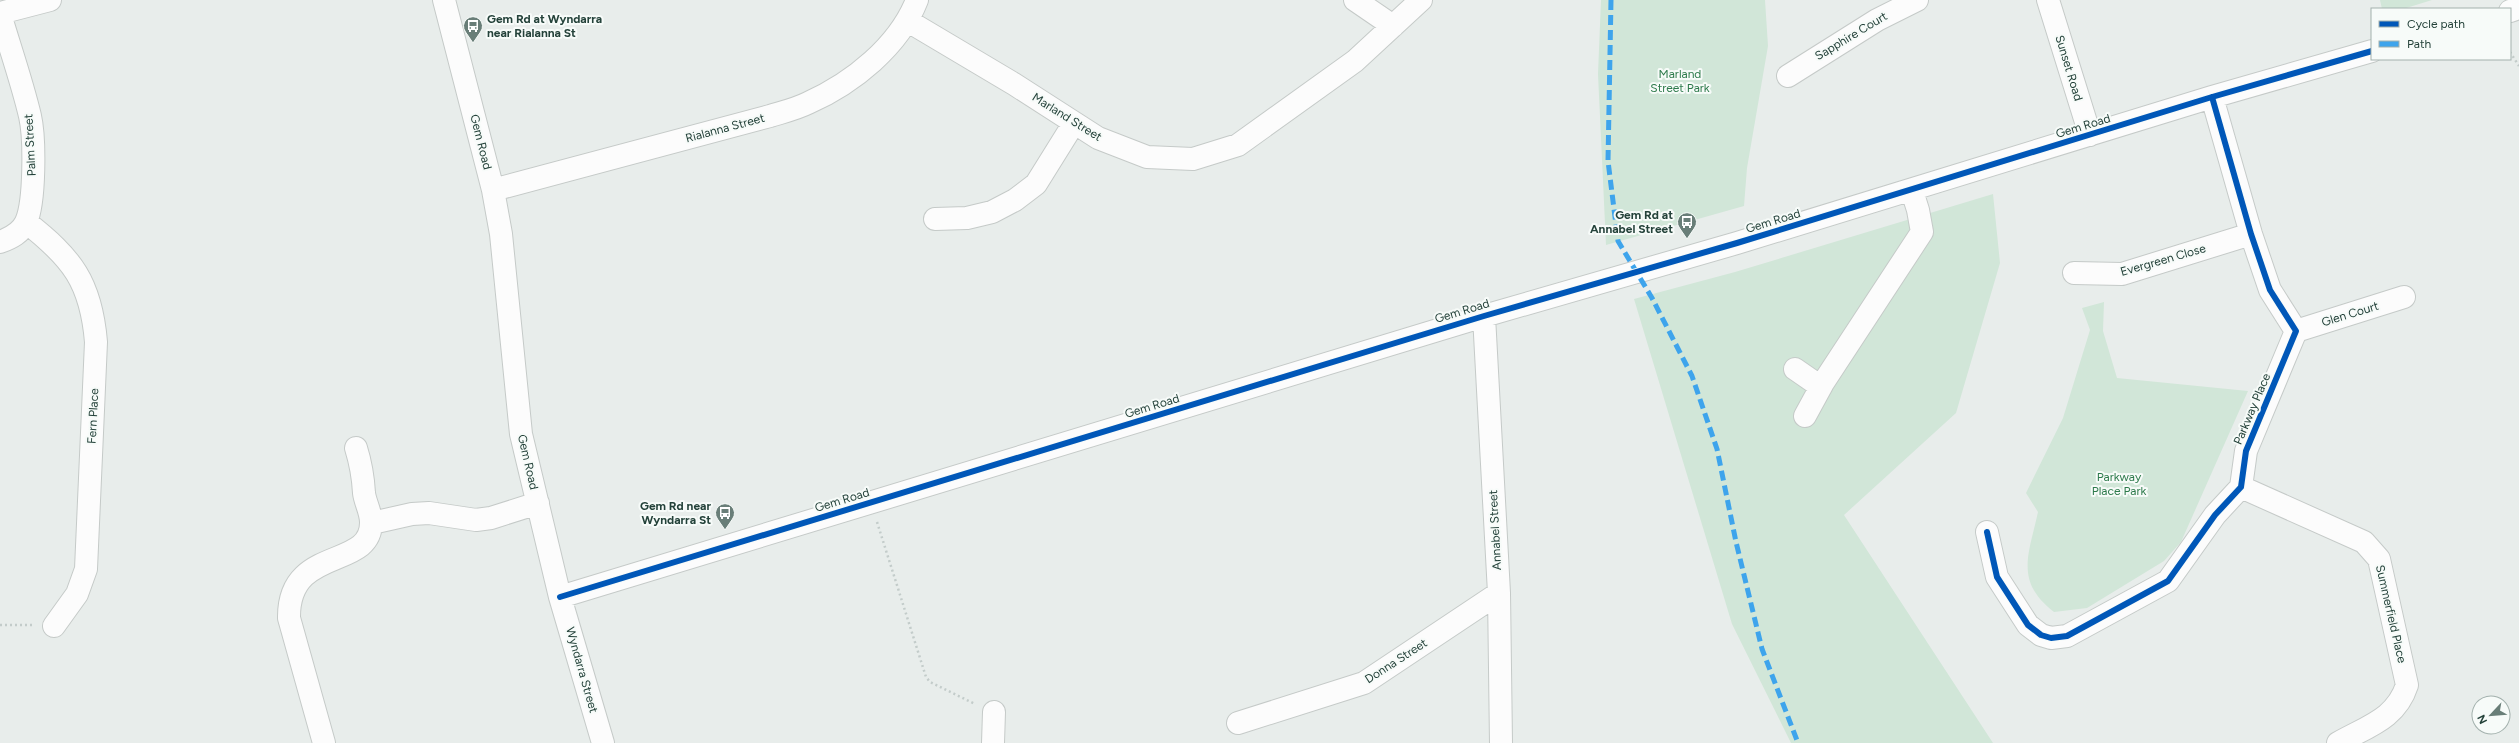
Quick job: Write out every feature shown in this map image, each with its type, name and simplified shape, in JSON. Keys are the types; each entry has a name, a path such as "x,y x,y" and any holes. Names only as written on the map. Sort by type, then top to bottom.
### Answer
{"street":[{"path":"0,14 50,0"},
{"name":"Gem Road","path":"444,0 493,190 501,234 521,434 560,597 1484,316 1912,191 2212,97 2371,51"},
{"name":"Rialanna Street","path":"493,190 770,116 808,103 840,85 874,61 908,21 917,0"},
{"path":"1355,0 1393,26"},
{"name":"Marland Street","path":"1393,26 1407,0"},
{"name":"Marland Street","path":"908,21 1098,138 1147,157 1193,159 1238,145 1354,61 1421,0"},
{"name":"Sapphire Court","path":"1788,76 1877,20 1916,0"},
{"name":"Sunset Road","path":"2048,0 2090,135"},
{"name":"Palm Street","path":"0,14 31,118 32,198 26,222"},
{"path":"2212,97 2251,234 2270,290 2296,330"},
{"path":"935,219 967,218 992,212 1015,200 1036,184 1074,123"},
{"path":"1805,416 1822,387 1922,232 1918,210 1912,191"},
{"path":"0,242 18,233 26,222"},
{"name":"Fern Place","path":"26,222 51,241 72,266 88,294 94,317 96,342 86,569 77,594 54,626"},
{"name":"Evergreen Close","path":"2074,273 2122,274 2251,234"},
{"name":"Glen Court","path":"2296,330 2404,297"},
{"name":"Annabel Street","path":"1484,316 1499,593 1501,743"},
{"name":"Parkway Place","path":"2241,488 2246,451 2296,330"},
{"path":"1795,369 1822,387"},
{"path":"324,743 289,618 289,602 293,588 307,573 320,564 358,549 367,536 372,523 364,493 363,471 356,448"},
{"path":"1987,532 1997,577 2028,625 2041,635 2050,638 2067,636 2168,581 2215,516 2241,488"},
{"name":"Summerfield Place","path":"2241,488 2364,542 2378,559 2407,685 2402,701 2392,713 2338,743"},
{"path":"372,523 412,514 429,513 476,520 491,518 538,503"},
{"name":"Donna Street","path":"1238,723 1364,683 1499,593"},
{"name":"Wyndarra Street","path":"560,597 603,743"},
{"path":"993,743 994,712"}],"path":[{"path":"2511,54 2519,66"},
{"path":"871,503 926,677 937,685 994,712"},
{"path":"0,625 54,626"}],"green space":[{"name":"Marland Street Park","path":"1601,0 1765,0 1768,46 1747,168 1744,206 1606,245 1598,74"},
{"path":"2380,0 2432,0 2406,8 2382,8"},
{"path":"1993,194 2000,263 1956,413 1844,515 1993,743 1791,743 1732,624 1634,299 1735,272"},
{"name":"Parkway Place Park","path":"2104,302 2103,331 2117,378 2248,391 2181,542 2164,561 2087,608 2054,612 2041,601 2033,589 2029,578 2029,554 2038,512 2026,493 2063,418 2090,330 2082,308"}],"marked path":[{"path":"1611,0 1608,161 1618,241 1652,298 1692,376 1717,449 1736,542 1762,649 1798,743"}],"cycle path":[{"path":"560,597 1484,316 1737,243 2212,97 2371,51"},
{"path":"1987,532 1997,577 2028,625 2041,635 2051,638 2067,636 2168,581 2215,515 2241,487 2246,451 2296,331 2270,290 2251,234 2212,97"}],"place":[{"name":"Gem Rd at Wyndarra near Rialanna St","path":"473,43"},
{"name":"Gem Rd at Annabel Street","path":"1687,239"},
{"name":"Gem Rd near Wyndarra St","path":"725,530"}]}
